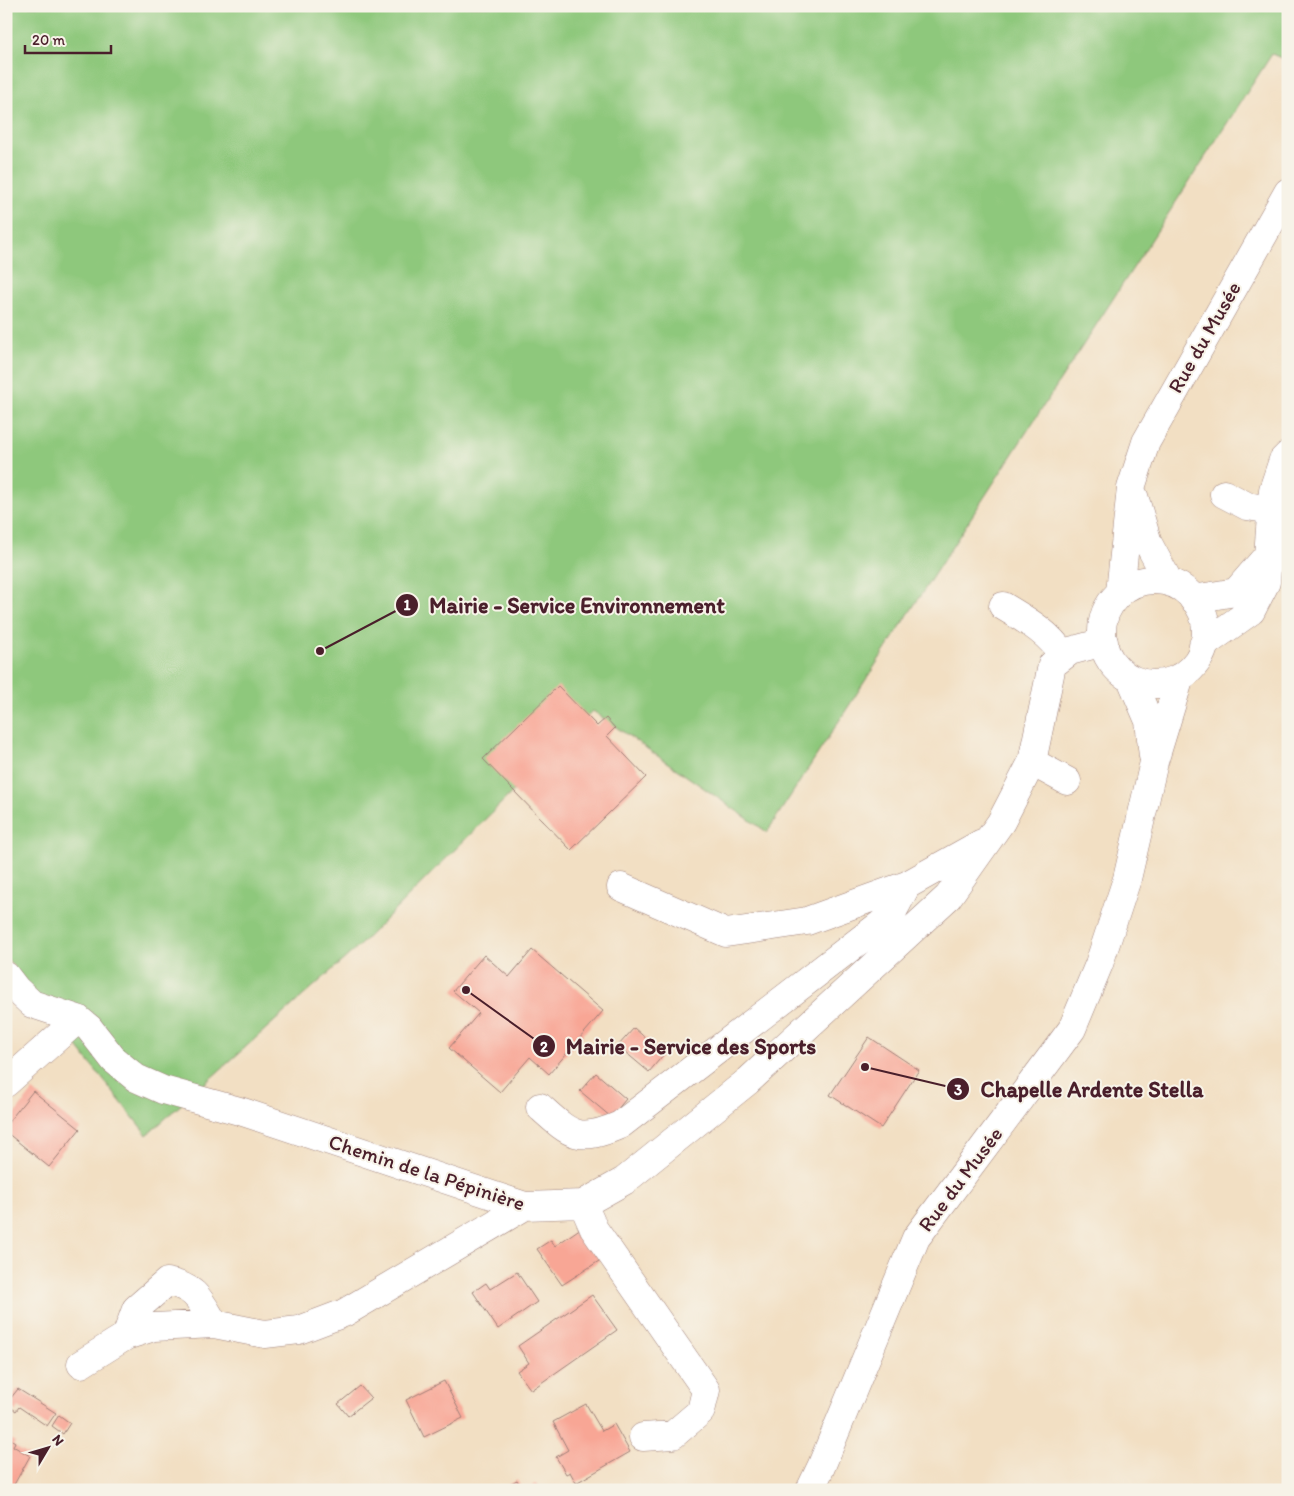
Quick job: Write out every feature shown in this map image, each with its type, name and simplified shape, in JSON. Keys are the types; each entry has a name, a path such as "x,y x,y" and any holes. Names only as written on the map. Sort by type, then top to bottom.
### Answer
{"main road":[{"name":"Rue du Musée","path":"1120,592 1131,488 1146,442 1288,192"},
{"path":"1204,645 1251,611 1266,582 1273,490 1283,460 1288,456"},
{"path":"1131,488 1148,543 1169,582"},
{"path":"1224,494 1248,506 1272,510"},
{"path":"1193,599 1236,592 1269,554"},
{"path":"1152,580 1169,582 1185,590 1193,599 1204,619 1206,636 1204,645 1193,666 1180,677 1165,683 1148,684 1132,679 1118,669 1108,656 1104,642 1103,622 1108,606 1120,592 1135,583 1152,580"},
{"path":"1003,606 1036,626 1055,642 1063,655 1070,651 1104,642"},
{"name":"Chemin de la Pépinière","path":"6,976 16,989 32,1004 78,1019 89,1028 114,1060 136,1078 163,1090 251,1114 525,1206 583,1204 624,1182 748,1081 948,897 1001,822 1032,762 1052,665 1063,655"},
{"name":"Rue du Musée","path":"810,1490 916,1238 1072,1029 1099,964 1126,879 1154,762 1180,677"},
{"name":"Rue du Musée","path":"1132,679 1148,721 1154,762"},
{"path":"1032,762 1067,781"},
{"path":"621,887 726,933 807,920 907,885 989,840"},
{"path":"540,1107 568,1132 582,1135 601,1133 620,1125 890,917 907,885"},
{"path":"6,1083 78,1019"},
{"path":"583,1204 594,1229 706,1390 701,1411 673,1435 643,1437"},
{"path":"81,1364 126,1336 154,1327 214,1324 265,1334 299,1330 344,1313 525,1206"},
{"path":"126,1336 136,1309 167,1282 184,1285 199,1299 214,1324"}],"green space":[{"path":"6,6 1288,6 1288,61 1272,54 767,832 593,711 359,946 147,1135 6,957"}],"building":[{"path":"558,686 597,726 606,718 615,728 607,736 646,777 571,850 483,759"},
{"path":"532,950 603,1011 549,1074 530,1057 500,1092 449,1048 479,1013 453,991 484,955 509,977"},
{"path":"634,1028 664,1054 649,1072 618,1046"},
{"path":"869,1037 919,1070 881,1128 830,1095"},
{"path":"596,1073 626,1099 611,1117 580,1091"},
{"path":"33,1091 80,1129 49,1167 6,1132 6,1125"},
{"path":"581,1228 602,1259 562,1285 537,1249 551,1240 555,1246"},
{"path":"517,1272 537,1302 498,1329 473,1292 486,1283 490,1289"},
{"path":"592,1295 617,1330 531,1390 517,1371 529,1363 518,1346"},
{"path":"444,1381 463,1418 424,1437 406,1400"},
{"path":"360,1386 371,1398 348,1416 338,1404"},
{"path":"18,1389 56,1413 47,1426 19,1407 16,1411 6,1404"},
{"path":"586,1404 602,1431 614,1424 630,1452 576,1483 570,1472 566,1474 556,1457 568,1450 553,1422"},
{"path":"59,1415 70,1423 63,1434 52,1426"},
{"path":"6,1436 15,1442 13,1446 30,1456 11,1490 6,1488"},
{"path":"517,1480 522,1490 499,1490"},
{"path":"537,1483 540,1490 525,1490"}],"place":[{"name":"Mairie - Service Environnement","path":"320,651"},
{"name":"Mairie - Service des Sports","path":"466,990"},
{"name":"Chapelle Ardente Stella","path":"865,1067"}]}
